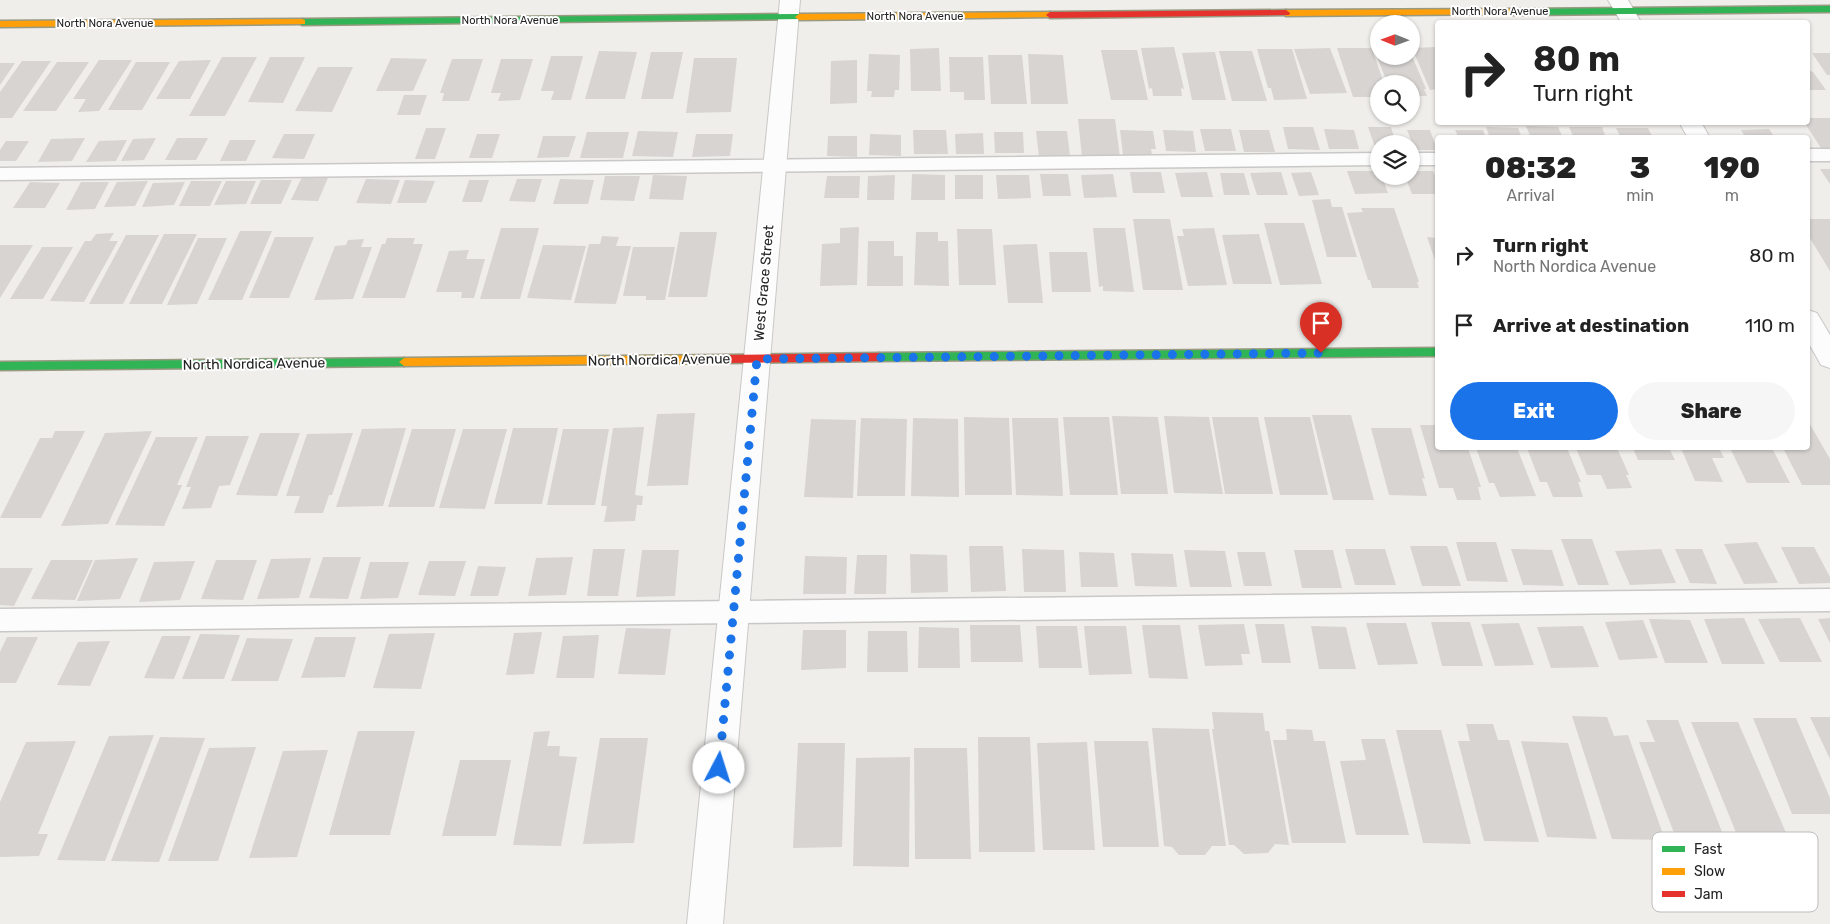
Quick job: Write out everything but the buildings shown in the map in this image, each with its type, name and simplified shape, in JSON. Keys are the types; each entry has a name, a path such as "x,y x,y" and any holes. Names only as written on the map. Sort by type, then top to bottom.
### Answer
{"street":[{"name":"North Nora Avenue","path":"0,24 789,9 1624,11 1830,9"},
{"name":"West Grace Street","path":"705,924 789,9"},
{"path":"1810,324 1823,351"},
{"name":"North Nordica Avenue","path":"0,366 1435,352"}],"lane":[{"path":"1810,155 1830,155"},
{"path":"1420,159 1435,159"},
{"path":"0,174 1370,160"},
{"path":"0,620 1830,600"}],"traffic: fast":[{"path":"1513,12 1830,9"},
{"path":"302,22 799,17"},
{"path":"879,357 1435,352"},
{"path":"0,366 404,362"}],"traffic: slow":[{"path":"1286,13 1513,12"},
{"path":"799,17 1050,15"},
{"path":"0,24 302,22"},
{"path":"404,362 726,359"}],"traffic: jam":[{"path":"1050,15 1286,13"},
{"path":"726,359 879,357"}],"route":[{"path":"719,768 757,359 1321,353"}]}
